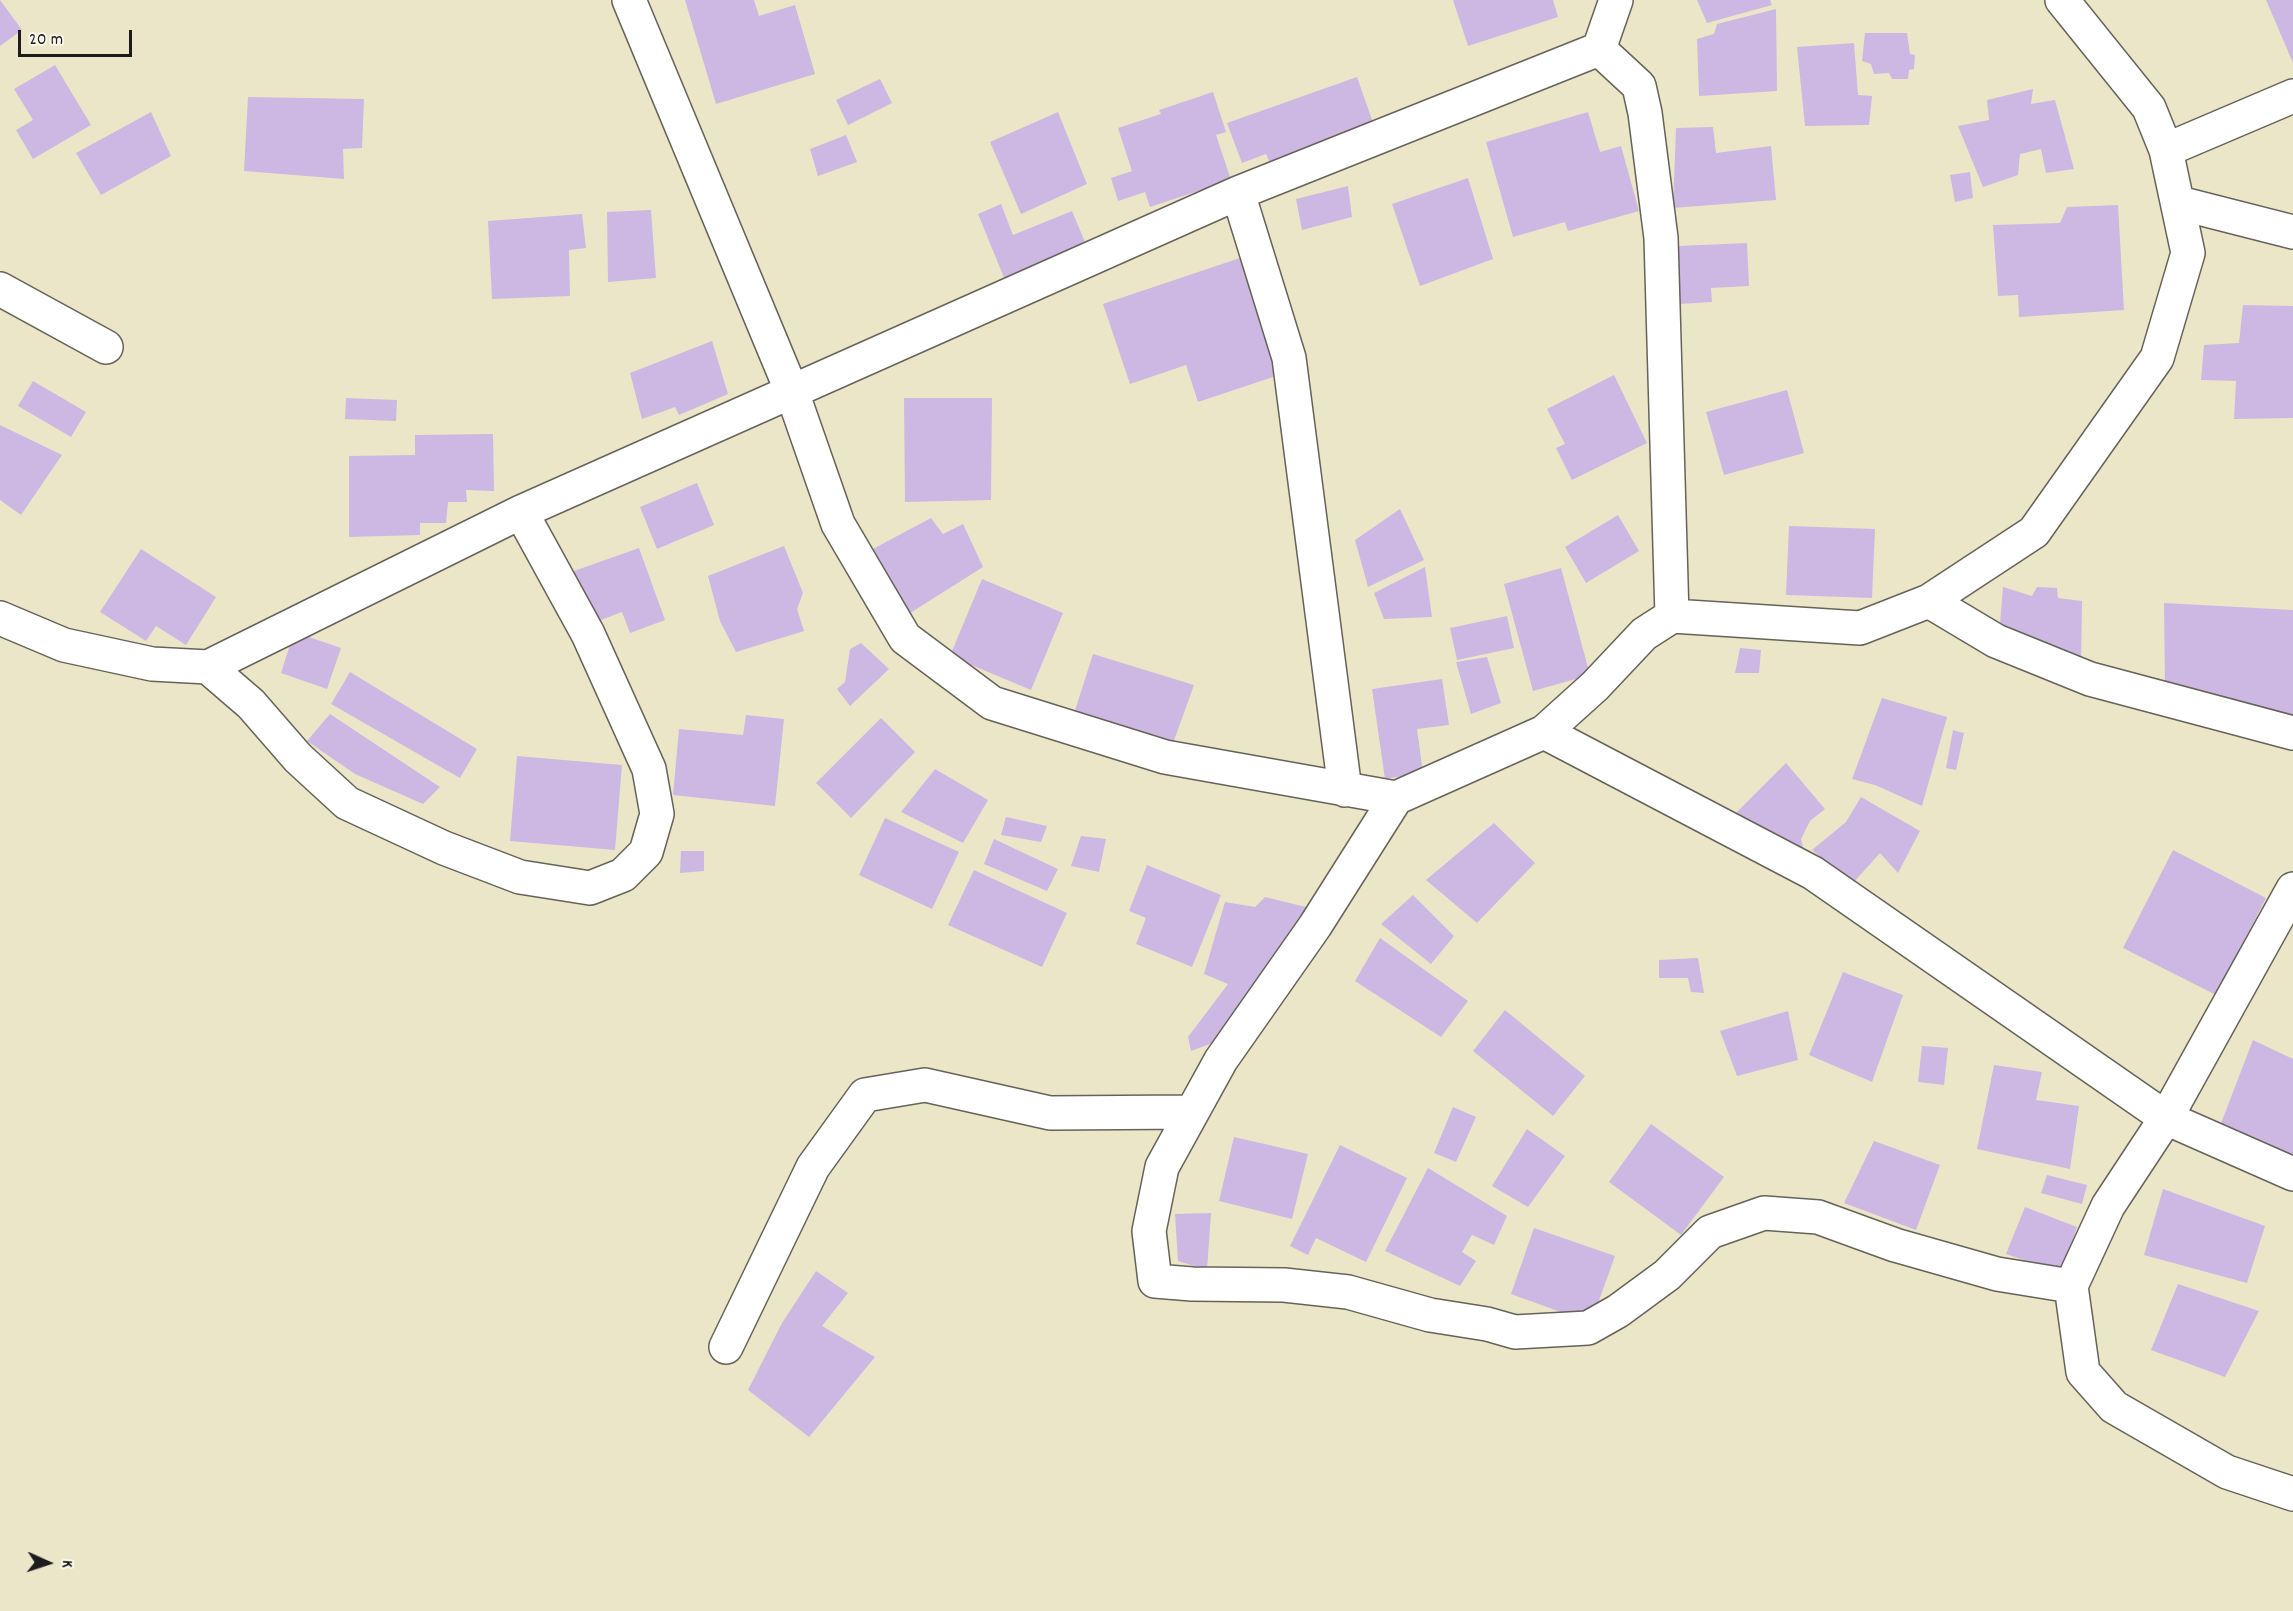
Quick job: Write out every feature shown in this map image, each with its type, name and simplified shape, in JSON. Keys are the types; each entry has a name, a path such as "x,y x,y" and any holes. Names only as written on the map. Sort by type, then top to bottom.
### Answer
{"street":[{"path":"629,0 792,392 838,524 905,638 992,704 1165,757 1396,798"},
{"path":"0,618 64,645 152,664 208,667 521,512 1238,193 1599,49 1616,0"},
{"path":"2062,0 2150,108 2166,150 2188,253 2157,358 2034,532 1929,601 1860,628 1672,616 1644,634 1595,686 1544,732 1396,798 1316,926 1221,1060 1162,1167 1149,1231 1155,1281 1192,1284 1284,1285 1348,1292 1430,1315 1487,1324 1515,1332 1588,1328 1618,1311 1667,1275 1710,1232 1764,1213 1818,1217 1895,1245 1998,1274 2071,1286"},
{"path":"1599,49 1639,86 1645,113 1661,238 1672,616"},
{"path":"2166,150 2293,96"},
{"path":"1238,193 1289,358 1346,789"},
{"path":"2179,203 2293,232"},
{"path":"0,290 106,347"},
{"path":"208,667 251,704 298,758 347,803 444,849 520,877 590,888 623,875 646,852 657,814 649,769 588,634 521,512"},
{"path":"1929,601 1996,641 2090,679 2293,733"},
{"path":"1544,732 1813,873 2166,1118 2293,1174"},
{"path":"2293,889 2166,1118 2108,1206 2071,1286 2083,1372 2114,1407 2227,1472 2293,1494"},
{"path":"726,1347 813,1167 865,1095 925,1084 1050,1113 1192,1112"}],"building":[{"path":"0,0 22,30 0,46"},
{"path":"685,0 754,0 759,16 795,5 815,74 716,104"},
{"path":"1453,0 1553,0 1558,17 1468,46"},
{"path":"1697,0 1770,0 1772,5 1707,23"},
{"path":"2266,0 2293,0 2293,63"},
{"path":"1776,9 1777,91 1699,96 1697,39 1714,34 1717,24"},
{"path":"1865,33 1907,33 1910,54 1915,55 1914,69 1909,70 1908,79 1892,79 1889,73 1874,74 1871,64 1862,61"},
{"path":"1854,43 1858,95 1872,96 1869,125 1805,126 1797,47"},
{"path":"55,65 91,125 33,159 16,130 33,120 14,89"},
{"path":"1357,77 1376,131 1272,168 1266,154 1242,163 1227,123"},
{"path":"880,79 892,103 848,125 836,100"},
{"path":"2033,89 2031,104 2055,100 2074,169 2046,173 2041,149 2020,154 2018,175 1983,187 1958,126 1989,120 1987,100"},
{"path":"1213,92 1226,132 1216,135 1231,180 1150,207 1145,192 1118,201 1111,178 1132,171 1118,128 1161,114 1159,110"},
{"path":"248,97 364,99 362,148 343,149 344,179 244,171"},
{"path":"151,112 171,156 101,195 76,153"},
{"path":"1058,112 1087,184 1021,214 990,142"},
{"path":"1588,112 1600,152 1621,146 1639,211 1568,231 1565,222 1513,237 1486,142"},
{"path":"1713,127 1716,153 1771,146 1776,200 1673,208 1676,128"},
{"path":"846,135 857,162 818,176 810,149"},
{"path":"1970,172 1973,198 1955,202 1950,175"},
{"path":"1468,178 1493,259 1420,286 1392,204"},
{"path":"1348,186 1352,217 1302,230 1296,199"},
{"path":"1001,204 1013,235 1072,211 1087,247 1005,280 978,214"},
{"path":"2118,205 2124,310 2019,317 2018,295 1998,296 1993,225 2060,223 2067,207"},
{"path":"651,210 656,278 608,282 607,212"},
{"path":"582,214 586,248 569,250 570,296 492,299 488,221"},
{"path":"1747,243 1749,286 1711,288 1712,302 1680,304 1678,246"},
{"path":"1240,258 1279,375 1198,402 1186,365 1130,384 1103,304"},
{"path":"2243,305 2293,306 2293,418 2234,419 2236,381 2201,380 2204,345 2239,343"},
{"path":"712,341 728,394 679,415 675,407 642,419 630,373"},
{"path":"1614,375 1647,443 1572,480 1556,448 1565,444 1547,409"},
{"path":"33,381 86,412 71,437 18,406"},
{"path":"1787,390 1804,453 1724,475 1706,412"},
{"path":"346,398 397,400 396,421 345,419"},
{"path":"904,398 992,398 991,500 905,502"},
{"path":"0,425 62,455 21,515 0,500"},
{"path":"493,434 494,491 466,490 467,502 448,502 446,523 420,523 420,535 349,537 349,456 415,455 415,435"},
{"path":"697,483 714,525 657,549 640,507"},
{"path":"1400,509 1424,560 1368,587 1355,540"},
{"path":"1618,515 1639,551 1586,583 1565,547"},
{"path":"931,518 943,534 963,524 983,567 907,615 871,550"},
{"path":"1789,526 1875,529 1872,598 1786,595"},
{"path":"784,546 803,593 797,609 804,631 736,652 720,621 708,576"},
{"path":"639,548 665,620 630,633 622,612 593,623 574,571"},
{"path":"141,549 216,597 186,645 156,626 146,641 100,612"},
{"path":"1425,567 1432,617 1384,619 1374,593"},
{"path":"1561,568 1590,675 1533,691 1504,584"},
{"path":"982,579 1063,613 1031,690 950,656"},
{"path":"2003,587 2032,596 2037,587 2057,588 2058,598 2082,601 2081,670 1999,637"},
{"path":"2164,603 2293,610 2293,726 2165,693"},
{"path":"1507,616 1514,648 1457,660 1450,628"},
{"path":"294,632 341,648 327,689 281,673"},
{"path":"861,643 889,669 850,706 837,689 845,682 850,649"},
{"path":"1740,648 1761,650 1759,673 1735,673"},
{"path":"1093,654 1194,685 1172,746 1072,720"},
{"path":"1487,657 1501,703 1471,714 1456,662"},
{"path":"350,672 477,749 460,778 331,704"},
{"path":"1442,679 1449,725 1417,729 1423,773 1385,779 1372,689"},
{"path":"1882,698 1947,717 1922,806 1875,785 1852,779"},
{"path":"330,714 440,787 423,804 355,774 307,741"},
{"path":"746,715 784,719 775,806 673,795 679,729 743,735"},
{"path":"881,718 915,752 851,818 816,783"},
{"path":"1953,730 1964,733 1956,770 1946,768"},
{"path":"517,756 622,765 615,850 510,841"},
{"path":"1786,763 1825,809 1810,821 1801,839 1804,851 1727,822"},
{"path":"935,769 988,800 963,843 901,812"},
{"path":"1861,797 1920,831 1898,873 1880,853 1853,883 1812,850 1846,822"},
{"path":"1006,817 1047,826 1041,842 1001,835"},
{"path":"885,818 959,852 932,909 859,875"},
{"path":"1494,823 1535,863 1477,923 1426,880"},
{"path":"1081,836 1106,839 1099,872 1071,866"},
{"path":"994,839 1058,869 1047,891 984,864"},
{"path":"2173,850 2266,898 2216,995 2123,948"},
{"path":"681,851 704,851 704,871 680,873"},
{"path":"1147,865 1221,895 1192,967 1136,944 1146,918 1129,911"},
{"path":"974,870 1067,913 1042,967 948,925"},
{"path":"1413,895 1454,936 1431,964 1381,924"},
{"path":"1265,897 1314,909 1234,1035 1191,1051 1188,1037 1228,984 1204,974 1225,902 1255,907"},
{"path":"1380,938 1468,1001 1441,1037 1355,981"},
{"path":"1698,958 1704,993 1691,992 1688,978 1659,978 1659,960"},
{"path":"1843,972 1903,995 1872,1082 1809,1055"},
{"path":"1505,1010 1585,1076 1553,1116 1473,1051"},
{"path":"1788,1011 1798,1060 1737,1076 1720,1031"},
{"path":"2253,1040 2293,1059 2293,1166 2218,1131"},
{"path":"1922,1046 1948,1048 1944,1085 1918,1082"},
{"path":"1994,1065 2042,1072 2036,1100 2079,1106 2070,1169 1977,1149"},
{"path":"1453,1107 1476,1117 1456,1162 1434,1153"},
{"path":"1651,1124 1724,1177 1681,1235 1609,1182"},
{"path":"1527,1129 1565,1156 1528,1207 1492,1186"},
{"path":"1234,1137 1308,1154 1292,1219 1219,1201"},
{"path":"1874,1141 1940,1165 1916,1230 1844,1203"},
{"path":"1340,1145 1407,1178 1366,1262 1316,1238 1308,1255 1290,1246"},
{"path":"1428,1168 1507,1216 1494,1245 1472,1235 1462,1252 1476,1261 1460,1286 1385,1251"},
{"path":"2047,1175 2087,1185 2082,1204 2041,1193"},
{"path":"2163,1189 2265,1226 2247,1283 2144,1255"},
{"path":"2025,1207 2077,1227 2062,1273 2006,1254"},
{"path":"1211,1213 1207,1270 1178,1261 1175,1214"},
{"path":"1534,1228 1615,1256 1591,1323 1511,1294"},
{"path":"816,1271 848,1293 822,1326 875,1357 809,1437 748,1390 782,1323"},
{"path":"2178,1284 2259,1311 2225,1377 2151,1350"}]}
